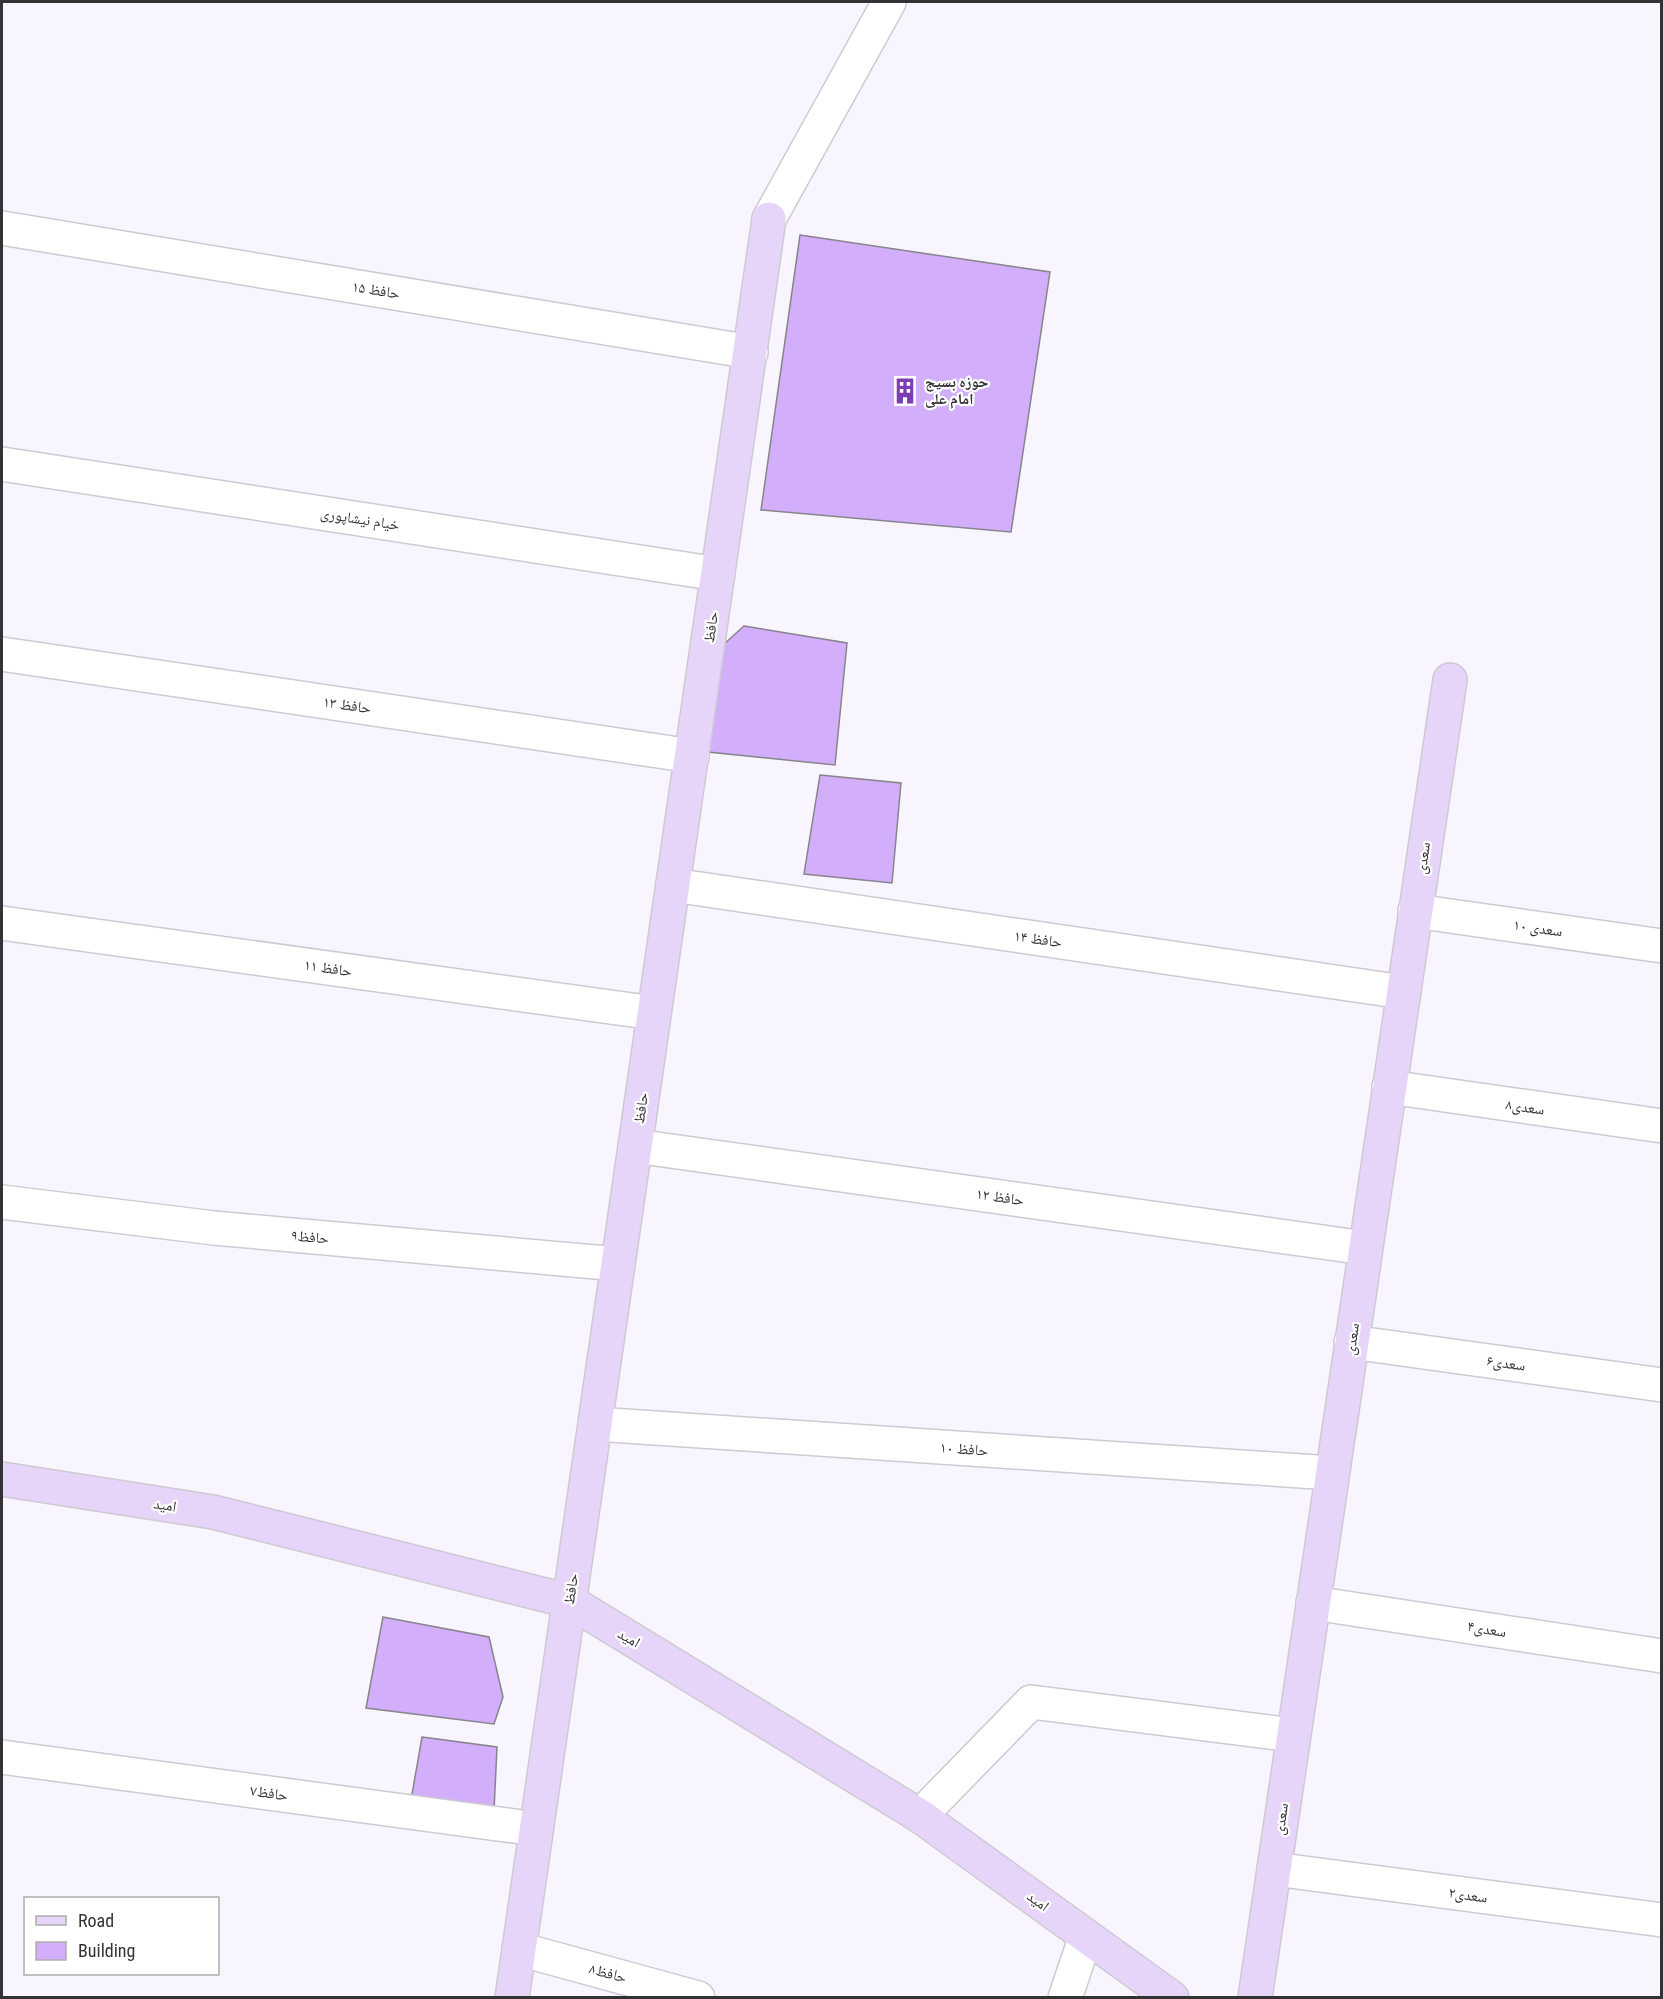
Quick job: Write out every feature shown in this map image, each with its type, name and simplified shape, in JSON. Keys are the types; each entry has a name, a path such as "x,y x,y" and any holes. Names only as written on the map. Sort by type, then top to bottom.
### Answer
{"street":[{"name":"حافظ","path":"512,1998 770,219 890,2"},
{"name":"حافظ ۱۵","path":"2,228 751,352"},
{"name":"خیام نیشاپوری","path":"2,464 718,574"},
{"name":"حافظ ۱۳","path":"2,654 692,756"},
{"name":"سعدی","path":"1255,1998 1450,680"},
{"name":"حافظ ۱۴","path":"673,885 1403,992"},
{"name":"سعدی ۱۰","path":"1415,911 1662,946"},
{"name":"حافظ ۱۱","path":"2,923 654,1013"},
{"name":"سعدی۸","path":"1389,1087 1662,1126"},
{"name":"حافظ ۱۲","path":"635,1146 1365,1248"},
{"name":"حافظ۹","path":"2,1203 214,1228 618,1264"},
{"name":"سعدی۶","path":"1351,1342 1662,1384"},
{"name":"حافظ ۱۰","path":"595,1424 1332,1473"},
{"name":"امید","path":"2,1479 213,1512 569,1601 920,1816 1172,1998"},
{"name":"سعدی۴","path":"1313,1603 1662,1656"},
{"path":"920,1816 1031,1702 1293,1735"},
{"name":"حافظ۷","path":"2,1757 536,1829"},
{"name":"سعدی۲","path":"1274,1869 1662,1920"},
{"path":"1065,1998 1086,1936"},
{"name":"حافظ۸","path":"519,1949 698,1998"}],"building":[{"name":"حوزه بسیج امام علی","path":"800,235 1050,272 1011,532 761,510"},
{"path":"744,626 847,643 835,765 708,752 714,653"},
{"path":"820,775 901,783 892,883 804,874"},
{"path":"383,1617 489,1637 503,1697 494,1724 366,1708"},
{"path":"422,1737 497,1747 494,1811 411,1800"}],"place":[{"name":"حوزه بسیج امام علی","path":"905,391"}]}
